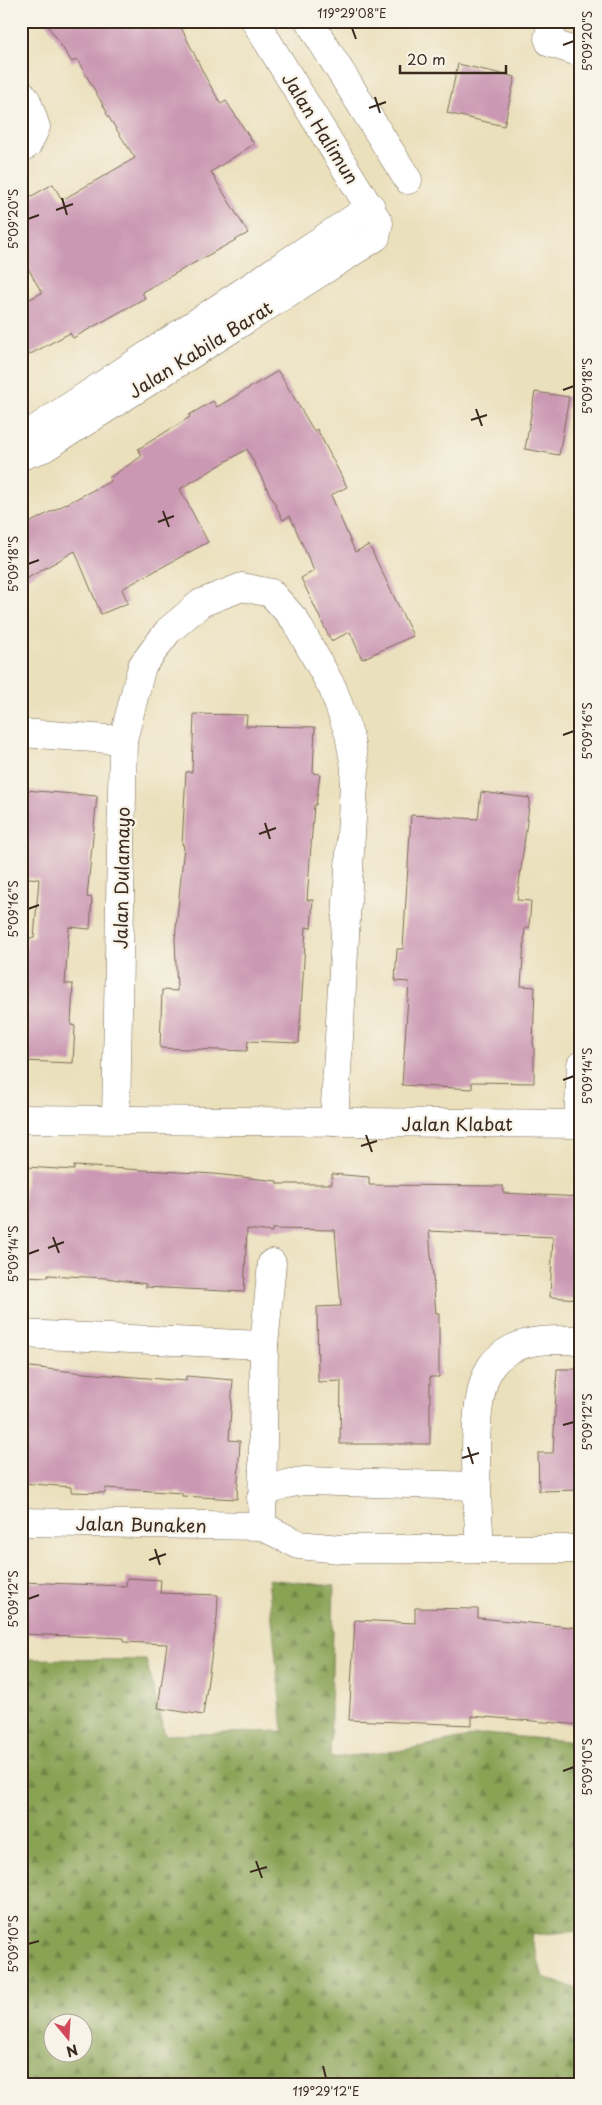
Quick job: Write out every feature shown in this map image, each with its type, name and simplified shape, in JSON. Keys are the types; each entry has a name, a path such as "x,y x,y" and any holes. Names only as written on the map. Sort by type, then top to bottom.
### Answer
{"street":[{"name":"Jalan Halimun","path":"255,21 380,223 376,237"},
{"path":"309,21 408,180"},
{"path":"553,21 548,38 550,43 581,53"},
{"path":"21,94 27,101 36,126 28,144 21,149"},
{"name":"Jalan Kabila Barat","path":"21,435 33,431 371,207"},
{"name":"Jalan Kabila Barat","path":"21,456 44,448 376,237"},
{"name":"Jalan Dulamayo","path":"116,1119 123,740 142,666 168,631 201,603 242,588 271,594 295,620 334,689 349,734 354,767 334,1122"},
{"path":"21,733 123,740"},
{"path":"580,1124 581,1065"},
{"name":"Jalan Klabat","path":"21,1119 580,1124"},
{"path":"272,1264 264,1345 262,1526 299,1546 373,1550 581,1549"},
{"path":"21,1334 264,1345"},
{"path":"480,1549 475,1450 481,1391 490,1368 510,1350 524,1345 542,1341 581,1340"},
{"path":"261,1498 271,1489 283,1484 306,1481 477,1486"},
{"name":"Jalan Bunaken","path":"21,1522 262,1526"}],"green space":[{"path":"268,1579 334,1586 330,1758 398,1751 484,1734 581,1742 581,1931 531,1935 543,1977 581,1990 581,2084 21,2084 21,1659 146,1660 165,1735 283,1731"}],"building":[{"path":"45,21 178,21 221,104 226,101 254,144 211,172 248,233 142,292 145,298 73,338 70,333 21,359 21,303 42,293 21,256 21,202 53,184 62,200 135,158 106,113 77,59 72,62"},
{"path":"458,64 515,77 504,126 447,113"},
{"path":"278,371 314,431 317,429 347,487 331,495 355,552 369,545 413,636 362,659 350,632 331,641 301,578 314,571 290,516 283,520 247,449 180,489 208,542 122,589 128,603 101,614 75,551 21,582 21,527 111,481 109,478 142,456 138,449 190,417 189,415 213,401 217,407"},
{"path":"535,392 569,397 559,455 525,449"},
{"path":"194,714 247,715 246,726 315,727 313,773 320,774 316,805 314,805 307,900 313,900 311,928 306,927 299,1043 248,1041 247,1051 160,1048 162,990 177,991 175,939 184,845 182,845 186,772 192,772"},
{"path":"25,790 97,796 87,897 92,898 90,929 69,927 65,984 73,984 71,1025 75,1026 73,1063 23,1061 24,974 27,938 34,938 39,879 21,877 21,828"},
{"path":"481,792 530,798 517,900 531,901 529,928 525,928 521,986 535,987 534,1083 472,1082 472,1089 402,1085 409,982 395,981 397,949 403,949 411,815 478,819"},
{"path":"74,1166 214,1174 277,1181 277,1184 332,1184 332,1174 369,1177 369,1185 503,1186 503,1193 581,1197 581,1299 550,1297 553,1237 429,1231 436,1313 439,1313 439,1377 430,1377 430,1444 340,1444 341,1381 318,1382 317,1307 341,1306 335,1230 272,1229 272,1232 247,1229 244,1292 145,1287 146,1284 106,1278 48,1275 48,1277 21,1276 21,1237 27,1167 74,1170"},
{"path":"21,1366 186,1381 186,1376 233,1380 229,1440 240,1441 237,1499 182,1496 182,1493 106,1488 105,1493 71,1492 71,1487 21,1483"},
{"path":"557,1369 581,1369 581,1490 539,1491 538,1453 553,1453"},
{"path":"127,1578 161,1580 160,1593 218,1595 217,1617 203,1715 158,1708 167,1644 124,1642 124,1638 21,1634 21,1582 126,1586"},
{"path":"415,1608 478,1609 478,1618 581,1628 581,1725 472,1716 472,1725 349,1720 355,1620 415,1623"}]}
